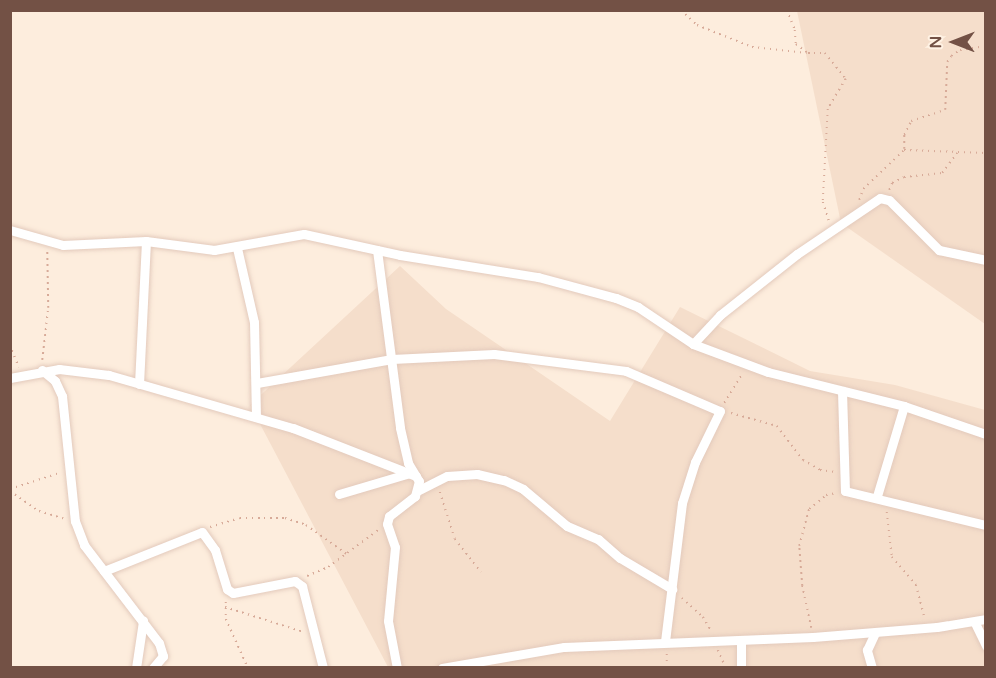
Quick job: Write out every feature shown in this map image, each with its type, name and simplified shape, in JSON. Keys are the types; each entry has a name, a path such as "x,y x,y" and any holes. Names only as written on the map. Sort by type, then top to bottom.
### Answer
{"street":[{"path":"693,344 720,315 829,231 880,198 889,200 939,250 986,260"},
{"path":"10,230 47,243 146,241 188,249 237,248 304,234 377,250 482,265 596,291 638,307 693,344 748,364 904,406 986,434"},
{"path":"139,384 146,241"},
{"path":"237,248 254,322 256,417"},
{"path":"377,250 404,452 419,490"},
{"path":"257,383 392,359 494,354 603,367 661,382 720,411 687,481 665,641"},
{"path":"42,370 55,381 62,396 75,521 84,545 159,644 163,656 153,668"},
{"path":"10,378 42,370 83,370 256,417 413,474"},
{"path":"843,391 842,473 845,491 877,496 888,501 986,525"},
{"path":"877,496 904,406"},
{"path":"339,494 413,474"},
{"path":"397,668 388,621 395,547 388,530 389,516 419,490 437,479 477,474 504,480 523,489 567,526 598,539 620,558 672,589"},
{"path":"104,571 202,532 215,550 227,589 239,593 295,581 306,593 323,668"},
{"path":"442,668 564,647 665,641 741,641 874,633 975,623 986,619"},
{"path":"136,668 143,621"},
{"path":"975,623 986,646"},
{"path":"872,668 867,650 874,633"},
{"path":"741,641 741,668"}],"path":[{"path":"681,10 696,25 752,46 825,53 846,79 828,109 823,201 829,231"},
{"path":"787,10 795,30 796,44 808,53"},
{"path":"904,150 904,135 911,121 945,110 947,62 951,56 960,50 986,45"},
{"path":"860,210 862,189 904,150 986,153"},
{"path":"889,200 892,183 914,175 942,173 958,151"},
{"path":"42,370 48,309 47,243"},
{"path":"10,345 22,374"},
{"path":"748,364 720,411 765,419 781,430 811,466 842,473"},
{"path":"10,490 50,474 69,473"},
{"path":"437,479 455,539 481,572"},
{"path":"10,490 39,512 75,521"},
{"path":"813,637 799,568 803,524 816,501 845,491"},
{"path":"888,501 887,533 892,557 916,585 928,628"},
{"path":"202,532 240,518 285,518 306,525 347,554"},
{"path":"295,581 347,554 372,532 388,530"},
{"path":"227,589 225,607 228,626 248,668"},
{"path":"672,589 703,617 726,668"},
{"path":"225,607 316,635"},
{"path":"665,641 667,668"}],"shaded area":[{"path":"797,11 985,11 985,324 841,223"},
{"path":"400,266 446,309 610,421 680,307 810,371 895,385 985,410 985,667 388,667 250,405"}]}
